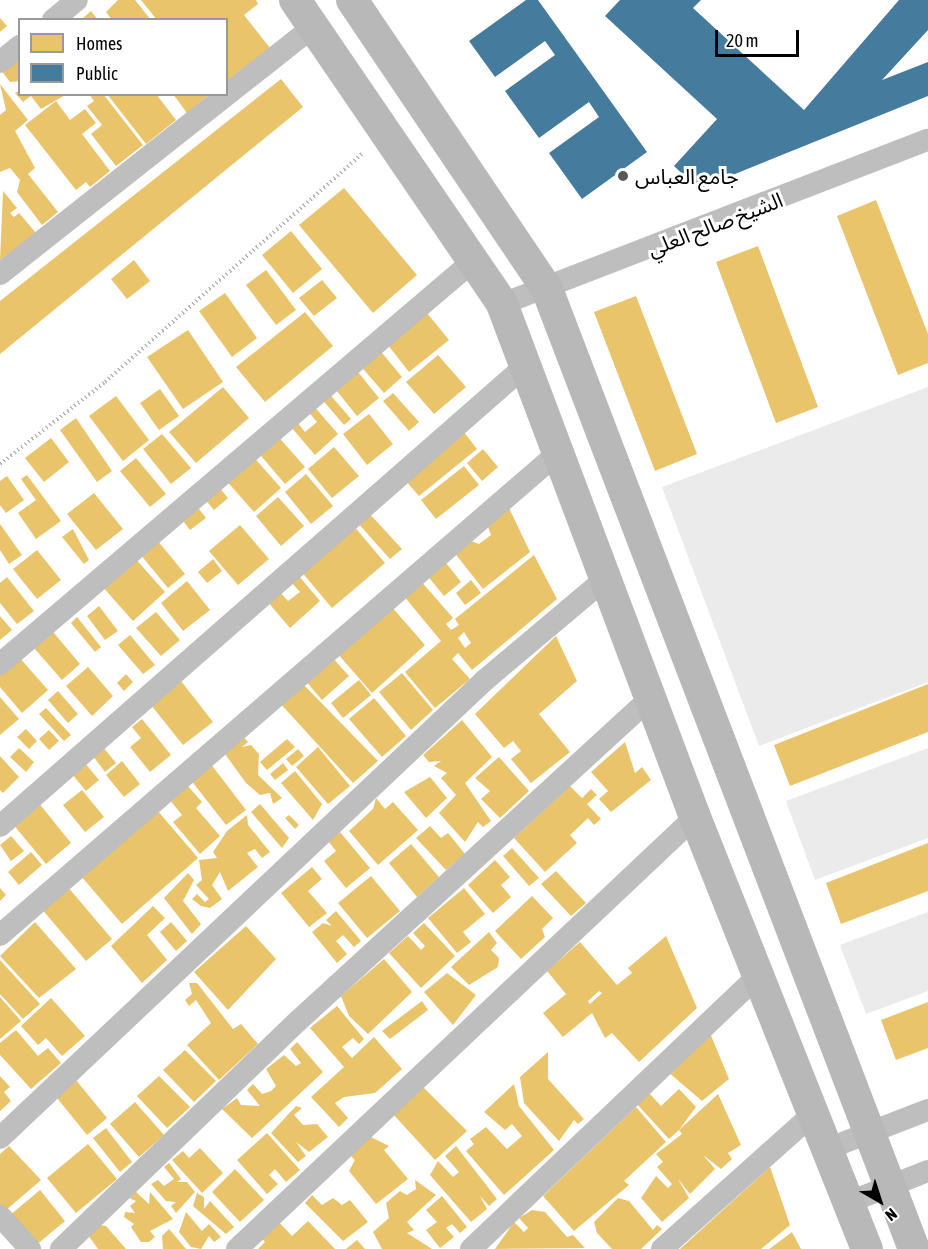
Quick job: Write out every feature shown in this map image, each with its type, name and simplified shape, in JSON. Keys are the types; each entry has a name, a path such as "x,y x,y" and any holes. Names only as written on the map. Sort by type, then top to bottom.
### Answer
{"main road":[{"path":"295,0 502,304 606,579 653,696 695,817 867,1249"},
{"path":"351,0 547,290 914,1249"}],"street":[{"path":"54,18 76,0"},
{"path":"228,94 314,26"},
{"path":"0,62 18,48"},
{"path":"0,274 225,96"},
{"name":"الشيخ صالح العلي","path":"502,304 547,290 928,140"},
{"path":"0,664 473,261"},
{"path":"0,826 525,366"},
{"path":"0,935 558,452"},
{"path":"0,1138 485,680 606,579"},
{"path":"61,1249 299,1020 653,696"},
{"path":"237,1249 695,817"},
{"path":"471,1249 758,976"},
{"path":"827,1149 928,1110"},
{"path":"662,1249 812,1115"},
{"path":"847,1203 928,1171"},
{"path":"0,1216 30,1249"}],"path":[{"path":"0,464 105,382 387,132"}],"shaded area":[{"path":"928,387 928,682 759,746 662,487"},
{"path":"928,748 928,838 815,880 786,801"},
{"path":"928,912 928,991 866,1014 840,945"}],"building: Homes":[{"path":"118,0 135,0 149,18 110,18 106,12"},
{"path":"141,0 256,0 258,4 244,15 270,48 228,80 228,18 155,18"},
{"path":"91,11 96,18 83,18"},
{"path":"0,18 7,26 0,32"},
{"path":"18,55 18,81 10,82 0,69"},
{"path":"281,79 303,107 0,354 0,301"},
{"path":"0,84 28,120 15,131 35,168 28,174 58,212 42,225 17,192 20,180 10,168 0,172 0,115 6,110"},
{"path":"18,91 18,96 31,96 23,102 15,93"},
{"path":"31,96 64,96 41,109"},
{"path":"90,96 105,96 143,145 116,166 91,134 102,125 87,106 94,101"},
{"path":"109,96 158,96 176,120 146,144"},
{"path":"174,96 208,96 187,113"},
{"path":"56,101 70,120 85,109 96,123 82,134 110,171 90,187 86,182 76,190 25,125"},
{"path":"344,188 417,275 373,313 299,225"},
{"path":"3,191 17,208 10,213 14,217 19,213 36,233 0,260"},
{"path":"876,200 928,334 928,363 898,375 837,216"},
{"path":"291,231 322,269 293,293 262,255"},
{"path":"758,246 818,407 776,423 716,262"},
{"path":"134,260 150,281 127,299 111,279"},
{"path":"266,270 296,310 276,325 246,285"},
{"path":"322,280 337,298 314,316 299,298"},
{"path":"225,293 257,338 232,357 199,311"},
{"path":"636,296 697,454 655,471 594,312"},
{"path":"423,308 449,340 409,372 384,340"},
{"path":"305,312 333,346 265,402 236,367"},
{"path":"188,330 223,382 183,409 147,357"},
{"path":"377,347 402,377 384,393 358,363"},
{"path":"438,355 466,387 434,414 406,382"},
{"path":"354,367 379,398 357,416 332,385"},
{"path":"223,387 249,418 196,463 169,432"},
{"path":"160,389 179,416 159,430 140,403"},
{"path":"327,391 351,419 344,425 320,397"},
{"path":"393,393 419,422 409,431 383,401"},
{"path":"116,396 149,440 123,461 89,416"},
{"path":"312,404 338,434 315,455 291,427 297,422 305,432 317,422 306,409"},
{"path":"369,414 393,444 367,465 343,434"},
{"path":"76,418 112,471 97,482 60,430"},
{"path":"463,431 477,449 419,496 405,480"},
{"path":"275,433 305,467 285,484 256,450"},
{"path":"162,434 191,468 171,484 143,449"},
{"path":"51,438 69,462 44,482 25,458"},
{"path":"334,447 359,476 332,498 308,469"},
{"path":"483,449 498,467 482,481 467,463"},
{"path":"251,454 281,488 254,512 224,478"},
{"path":"136,458 166,494 150,507 120,471"},
{"path":"464,466 479,485 436,519 421,500"},
{"path":"306,474 333,506 311,524 285,492"},
{"path":"27,475 61,521 36,539 18,513 36,500 21,479"},
{"path":"7,476 24,500 6,513 0,505 0,481"},
{"path":"217,485 228,498 214,510 203,497"},
{"path":"94,493 123,529 96,550 67,514"},
{"path":"278,497 304,526 281,546 256,516"},
{"path":"195,504 206,518 190,530 180,517"},
{"path":"509,508 530,552 483,589 454,552 469,540 479,544 491,535 487,524"},
{"path":"367,511 402,549 390,559 356,521"},
{"path":"0,524 22,555 9,564 0,550"},
{"path":"240,525 269,559 238,585 209,551"},
{"path":"353,525 385,563 332,608 300,570"},
{"path":"73,529 89,560 84,564 62,537"},
{"path":"157,540 185,574 168,588 140,554"},
{"path":"37,550 61,580 37,599 13,569"},
{"path":"534,555 557,599 472,670 458,653 452,659 470,679 435,708 405,672 441,641 403,595 420,580 453,618 446,624 451,630 459,625 455,619","holes":["464,632 471,643 465,648 458,638"]},
{"path":"133,556 165,592 133,621 101,585"},
{"path":"213,559 222,571 207,583 198,572"},
{"path":"443,559 461,582 444,596 426,574"},
{"path":"298,575 320,601 290,628 267,601 278,590 288,601 300,592 290,581"},
{"path":"7,577 34,611 17,624 0,603 0,583"},
{"path":"471,580 481,593 465,605 456,593"},
{"path":"187,581 210,610 183,631 161,603"},
{"path":"99,606 118,631 105,640 87,616"},
{"path":"391,606 425,645 372,693 337,653"},
{"path":"156,612 180,640 161,656 136,628"},
{"path":"0,616 12,630 0,640"},
{"path":"77,617 101,647 95,652 71,623"},
{"path":"53,632 80,664 62,680 34,648"},
{"path":"130,635 155,665 143,674 118,645"},
{"path":"556,636 577,681 539,714 570,752 531,783 511,759 521,751 513,741 504,748 475,714"},
{"path":"18,656 48,690 22,713 0,687 0,671"},
{"path":"331,656 349,676 322,700 304,679"},
{"path":"88,667 113,696 92,716 66,686"},
{"path":"402,673 433,710 411,730 379,692"},
{"path":"126,674 133,682 124,691 117,683"},
{"path":"359,680 371,695 343,718 331,703"},
{"path":"181,681 213,722 183,745 151,705"},
{"path":"300,681 378,761 353,783 278,701"},
{"path":"928,684 928,732 790,786 774,745"},
{"path":"58,691 78,714 68,723 48,700"},
{"path":"0,697 19,719 0,735"},
{"path":"374,698 406,736 382,757 349,719"},
{"path":"46,708 71,735 64,741 39,714"},
{"path":"142,719 171,755 150,772 130,747 141,738 132,727"},
{"path":"462,720 492,757 465,783 491,821 483,827 478,822 465,842 439,813 456,795 441,778 447,773 434,766 441,761 429,762 423,755"},
{"path":"26,729 37,741 29,749 17,737"},
{"path":"49,730 59,741 49,750 39,739"},
{"path":"240,733 248,742 242,747 251,745 259,754 258,775 282,798 273,804 270,793 260,795 246,783 225,754"},
{"path":"287,739 295,747 267,770 260,762"},
{"path":"625,742 635,773 642,767 651,780 611,812 599,799 608,791 591,772"},
{"path":"103,747 116,763 105,772 93,756"},
{"path":"318,747 350,786 328,804 296,767"},
{"path":"19,748 34,762 26,772 10,757"},
{"path":"298,749 304,756 292,766 286,759"},
{"path":"0,756 19,777 3,793 0,790"},
{"path":"499,757 529,791 500,818 481,799 490,791 475,778"},
{"path":"122,761 140,784 124,797 106,775"},
{"path":"84,762 99,780 86,791 71,773"},
{"path":"210,763 246,810 226,825 190,779"},
{"path":"283,763 288,770 275,780 270,774"},
{"path":"295,771 322,804 313,820 281,783"},
{"path":"430,777 447,798 426,818 404,792"},
{"path":"186,784 202,802 196,808 220,836 200,854 173,822 182,815 169,799"},
{"path":"570,786 582,798 591,789 597,795 587,804 601,819 594,825 588,818 570,835 577,843 545,872 514,838"},
{"path":"82,790 104,817 85,832 63,805"},
{"path":"376,798 385,809 393,802 418,830 378,865 349,831 373,809"},
{"path":"38,802 71,843 46,864 12,823"},
{"path":"260,804 289,838 282,848 251,812"},
{"path":"157,810 198,858 122,924 81,876"},
{"path":"247,815 248,825 270,852 262,858 255,849 247,853 258,867 228,891 220,872 212,885 222,899 210,908 201,906 192,899 197,894 205,902 209,899 196,885 202,880 199,860 217,858 213,852 227,831"},
{"path":"289,815 299,825 295,829 285,818"},
{"path":"430,826 441,838 448,833 465,854 446,870 416,838"},
{"path":"340,832 370,868 346,888 324,861 336,851 328,841"},
{"path":"11,836 24,851 11,861 0,845"},
{"path":"928,843 928,891 841,924 826,883"},
{"path":"411,844 439,877 417,897 389,863"},
{"path":"512,848 539,878 529,886 503,856"},
{"path":"31,852 42,865 19,885 8,872"},
{"path":"495,860 510,877 501,885 511,897 493,913 468,885"},
{"path":"312,867 322,879 308,891 327,913 309,927 281,893"},
{"path":"556,871 586,903 571,916 541,884"},
{"path":"188,873 194,880 183,901 201,924 192,934 164,898"},
{"path":"371,876 400,911 367,938 338,903"},
{"path":"67,886 112,939 86,961 40,907"},
{"path":"0,888 6,895 0,901"},
{"path":"464,888 485,914 463,932 471,942 457,953 428,918"},
{"path":"532,896 553,918 542,929 545,937 521,959 495,931"},
{"path":"153,906 165,918 147,935 167,960 142,983 111,946"},
{"path":"336,911 361,941 354,947 343,935 336,941 347,954 337,963 312,932 323,923 332,926 326,920"},
{"path":"35,922 76,969 39,998 0,956"},
{"path":"171,922 187,941 176,951 160,932"},
{"path":"424,923 455,956 421,988 389,953 408,936 421,950 425,946 413,933"},
{"path":"246,926 276,959 228,1010 194,972"},
{"path":"489,932 497,943 491,950 499,958 498,967 469,985 451,967"},
{"path":"666,936 697,1008 639,1062 612,1033 605,1038 592,1013 563,1037 543,1013 566,994 547,971 580,942 617,985 632,973 628,968","holes":["599,991 602,993 590,1004 588,1001"]},
{"path":"384,959 412,992 368,1034 349,1016 341,996"},
{"path":"0,960 40,1004 23,1019 0,994"},
{"path":"447,973 476,995 453,1025 424,992"},
{"path":"189,983 197,983 233,1029 241,1024 258,1044 219,1080 187,1045 211,1023 196,1000 189,1006 185,1000 192,994"},
{"path":"0,997 21,1021 0,1039"},
{"path":"51,998 85,1036 62,1056 46,1038 38,1045 21,1026"},
{"path":"422,1001 428,1010 390,1039 382,1031"},
{"path":"928,1002 928,1048 896,1060 881,1020"},
{"path":"337,1006 364,1039 359,1044 353,1038 342,1047 352,1058 374,1037 402,1069 375,1093 344,1097 335,1103 348,1118 339,1127 311,1097 344,1067 310,1028"},
{"path":"16,1030 38,1056 48,1048 61,1063 31,1089 0,1055 0,1043"},
{"path":"710,1033 729,1079 702,1101 667,1071"},
{"path":"297,1042 323,1072 252,1138 222,1109 237,1098 241,1105 260,1106 247,1090 253,1084 262,1094 271,1091 276,1086 266,1069 284,1055 296,1066 301,1063 290,1049"},
{"path":"185,1050 216,1081 194,1102 163,1070"},
{"path":"548,1052 548,1079 584,1119 578,1124 574,1120 559,1141 524,1103 520,1077"},
{"path":"0,1076 10,1087 4,1092 11,1101 0,1111"},
{"path":"159,1076 190,1107 167,1128 137,1096"},
{"path":"76,1080 107,1118 87,1135 57,1098"},
{"path":"514,1084 519,1106 554,1150 504,1195 466,1151 474,1144 470,1139 486,1127 507,1149 522,1136 512,1124 505,1130 484,1112"},
{"path":"423,1087 467,1131 435,1160 393,1114"},
{"path":"679,1089 696,1107 679,1130 669,1139 636,1103 649,1093 661,1106"},
{"path":"718,1094 741,1145 728,1153 732,1159 721,1169 703,1155 715,1169 690,1194 678,1179 689,1198 662,1222 641,1198 656,1176 668,1188 672,1184 657,1167 663,1162 656,1154 682,1134 679,1130"},
{"path":"135,1102 164,1135 139,1157 110,1124"},
{"path":"296,1106 302,1108 294,1115 303,1125 317,1124 328,1137 309,1152 296,1142 306,1156 298,1162 271,1133"},
{"path":"636,1107 666,1142 624,1181 629,1185 574,1231 543,1196"},
{"path":"106,1128 132,1162 120,1172 93,1138"},
{"path":"267,1133 300,1170 286,1182 275,1169 269,1175 278,1184 267,1194 237,1160"},
{"path":"371,1137 389,1146 384,1150 408,1179 376,1204 349,1171 355,1160 350,1155"},
{"path":"88,1144 117,1179 76,1213 47,1178"},
{"path":"9,1146 41,1180 5,1211 0,1206 0,1154"},
{"path":"456,1146 497,1199 489,1206 480,1196 487,1209 471,1222 430,1175 438,1161 453,1177 459,1172 445,1156"},
{"path":"200,1148 223,1173 202,1193 172,1160 183,1151 189,1158"},
{"path":"169,1163 181,1179 177,1182 187,1182 195,1192 176,1213 171,1206 176,1202 166,1201 151,1184 158,1180 164,1186 174,1179 164,1167"},
{"path":"770,1167 790,1225 761,1249 680,1249"},
{"path":"235,1169 264,1200 240,1222 212,1192"},
{"path":"415,1180 436,1195 407,1222 414,1230 407,1233 432,1249 382,1249 373,1232 389,1218 386,1203 400,1191 407,1195 416,1189"},
{"path":"40,1190 65,1221 35,1246 10,1215"},
{"path":"135,1191 149,1204 150,1192 173,1219 150,1231 155,1237 149,1242 141,1242 131,1227 134,1224 124,1217 125,1212 135,1213 130,1206 136,1201 127,1197"},
{"path":"197,1193 204,1197 204,1209 210,1201 234,1227 226,1234 193,1206"},
{"path":"312,1195 322,1205 333,1198 342,1205 350,1200 368,1222 343,1241 305,1203"},
{"path":"442,1196 467,1227 460,1233 452,1224 446,1228 454,1237 440,1248 426,1230 437,1222 426,1210"},
{"path":"618,1198 629,1201 653,1230 657,1225 662,1229 641,1249 612,1249 597,1233 594,1222"},
{"path":"532,1210 545,1212 567,1237 573,1235 585,1248 495,1249 514,1222 524,1232 528,1228 519,1218"},
{"path":"186,1212 202,1231 209,1224 221,1237 214,1242 209,1236 201,1249 191,1247 179,1232"},
{"path":"276,1219 292,1236 308,1221 335,1249 258,1249 265,1242 259,1235"},
{"path":"100,1225 106,1226 126,1249 98,1249 88,1235"},
{"path":"169,1229 186,1249 163,1249 162,1236"},
{"path":"792,1232 801,1249 769,1249 772,1247"},
{"path":"357,1240 365,1249 346,1249"}],"building: Public":[{"path":"526,0 538,0 647,152 582,199 549,153 599,117 589,102 539,138 505,91 555,55 545,41 495,77 469,41"},
{"name":"جامع العباس","path":"620,0 701,0 693,8 804,110 899,0 928,0 928,30 882,80 928,62 928,96 698,189 674,166 717,119 605,16"}],"place":[{"name":"جامع العباس","path":"623,176"}]}
